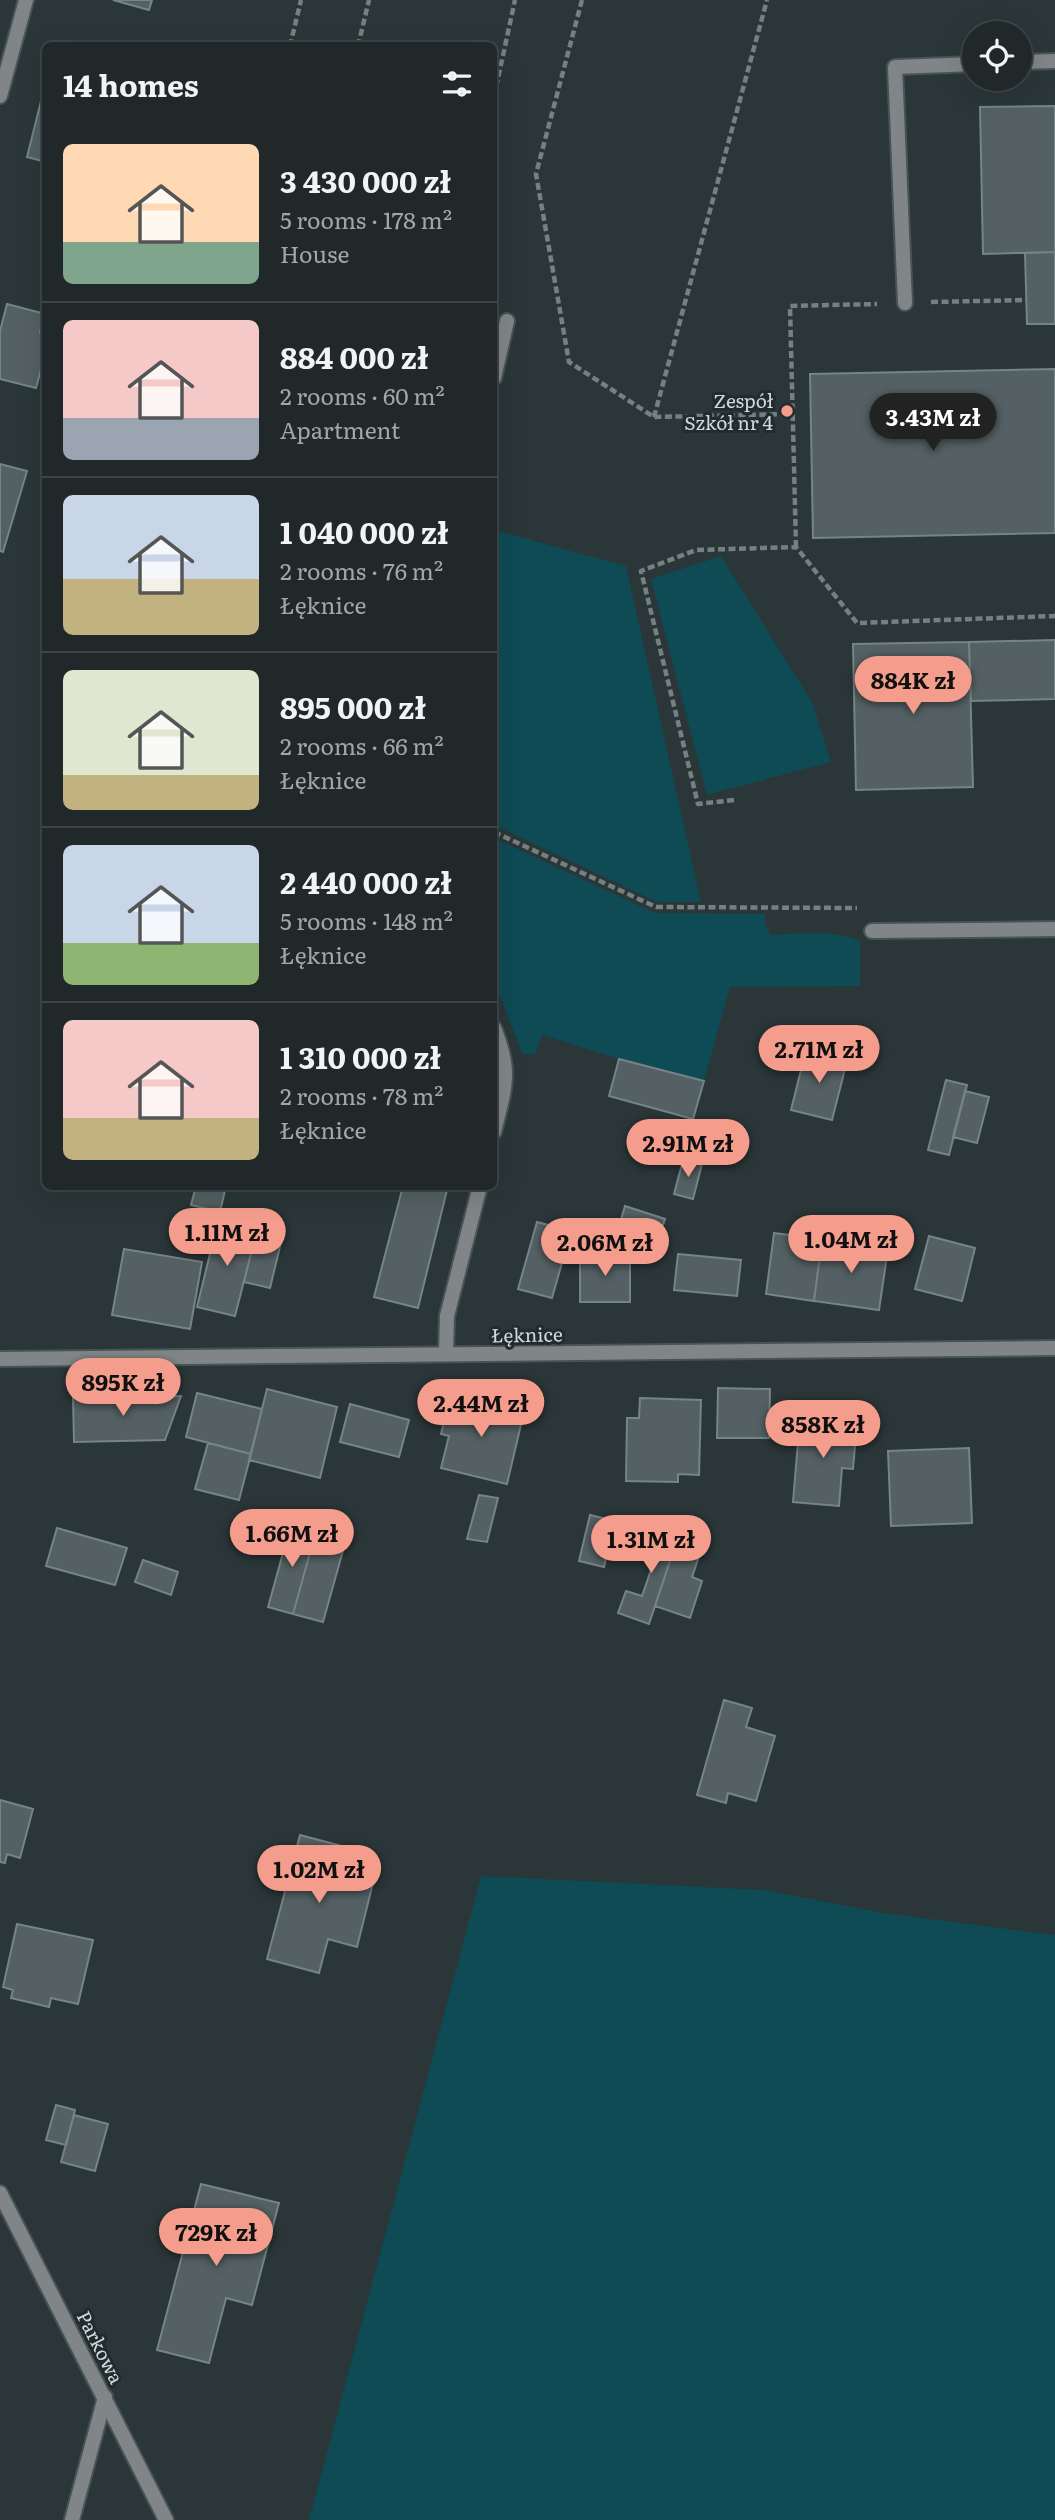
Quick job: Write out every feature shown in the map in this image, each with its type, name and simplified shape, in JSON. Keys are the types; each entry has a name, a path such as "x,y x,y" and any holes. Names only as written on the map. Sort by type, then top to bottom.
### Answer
{"street":[{"path":"0,96 26,0"},
{"path":"1032,62 1055,61"},
{"path":"905,303 895,67 962,64"},
{"path":"497,365 507,321"},
{"path":"872,931 1055,929"},
{"path":"497,1037 506,1073 497,1117"},
{"path":"446,1354 447,1316 479,1190"},
{"name":"Łęknice","path":"0,1359 1055,1348"},
{"name":"Parkowa","path":"0,2193 166,2520"},
{"path":"72,2520 105,2397"}],"path":[{"path":"291,42 301,0"},
{"path":"359,42 369,0"},
{"path":"497,83 515,0"},
{"path":"582,0 536,174 569,362 654,417 794,414"},
{"path":"654,417 767,0"},
{"path":"1026,300 789,306 796,547 857,623 1055,616"},
{"path":"734,800 698,804 641,570 696,550 796,547"},
{"path":"497,833 656,907 863,908 872,931"}],"shaded area":[{"path":"497,531 626,566 701,902 657,902 497,826"},
{"path":"721,556 813,704 831,762 707,795 651,579"},
{"path":"497,839 655,913 765,914 765,924 771,935 828,934 860,941 860,986 730,987 704,1081 542,1035 535,1055 522,1053 497,989"},
{"path":"481,1876 765,1890 883,1913 1055,1935 1055,2520 309,2520"}],"building":[{"path":"113,0 152,0 149,10"},
{"path":"41,101 42,161 27,157"},
{"path":"1055,106 1055,252 983,254 980,107"},
{"path":"1055,252 1055,324 1027,324 1025,253"},
{"path":"7,304 42,313 42,366 36,388 0,379 0,331"},
{"path":"1055,369 1055,533 813,538 810,374"},
{"path":"0,464 27,471 3,552 0,551"},
{"path":"1055,640 1055,699 971,701 969,642"},
{"path":"969,642 973,787 856,790 853,644"},
{"path":"806,1050 847,1061 832,1120 791,1110"},
{"path":"619,1059 704,1081 693,1119 609,1096"},
{"path":"946,1080 967,1085 949,1155 928,1150"},
{"path":"965,1091 989,1097 977,1143 953,1137"},
{"path":"692,1127 708,1131 700,1164 683,1160"},
{"path":"683,1160 702,1164 693,1199 674,1194"},
{"path":"195,1190 225,1190 220,1212 191,1205"},
{"path":"402,1190 447,1190 418,1308 374,1297"},
{"path":"625,1206 665,1219 656,1245 617,1233"},
{"path":"218,1221 257,1230 235,1316 197,1307"},
{"path":"537,1222 571,1231 552,1298 518,1289"},
{"path":"258,1224 284,1230 270,1288 244,1282"},
{"path":"774,1233 822,1239 814,1301 766,1294"},
{"path":"929,1236 975,1248 962,1301 915,1289"},
{"path":"822,1239 888,1249 879,1310 814,1301"},
{"path":"124,1249 202,1262 190,1329 112,1315"},
{"path":"580,1253 630,1253 630,1302 580,1302"},
{"path":"678,1254 741,1260 737,1296 674,1290"},
{"path":"718,1388 770,1389 769,1438 717,1438"},
{"path":"267,1389 337,1407 320,1478 249,1460"},
{"path":"197,1393 262,1409 251,1454 186,1437"},
{"path":"450,1395 524,1412 507,1484 441,1468 449,1436 441,1434"},
{"path":"181,1396 165,1440 74,1442 73,1398"},
{"path":"640,1398 701,1400 699,1475 678,1474 678,1482 626,1481 627,1418 639,1418"},
{"path":"350,1404 409,1420 399,1457 340,1442"},
{"path":"800,1418 857,1423 853,1469 842,1468 839,1506 793,1502"},
{"path":"208,1443 251,1454 239,1500 195,1489"},
{"path":"969,1448 972,1523 891,1526 888,1451"},
{"path":"479,1495 498,1498 487,1542 467,1539"},
{"path":"590,1515 615,1521 604,1567 579,1561"},
{"path":"291,1524 316,1531 293,1614 268,1607"},
{"path":"653,1525 679,1534 649,1624 618,1613 626,1591 642,1596 654,1561 642,1558"},
{"path":"57,1528 127,1548 115,1585 46,1566"},
{"path":"316,1531 346,1540 323,1622 293,1614"},
{"path":"679,1534 704,1542 692,1577 702,1581 690,1618 655,1606"},
{"path":"143,1560 178,1572 171,1595 135,1582"},
{"path":"724,1700 752,1708 746,1727 775,1736 756,1801 728,1793 726,1803 697,1795"},
{"path":"0,1800 33,1809 20,1858 7,1854 5,1863 0,1862"},
{"path":"300,1835 353,1849 345,1876 373,1883 357,1947 328,1939 319,1973 267,1959"},
{"path":"17,1924 93,1940 78,2004 51,1998 49,2007 11,1998 13,1990 3,1987"},
{"path":"56,2105 75,2110 66,2145 46,2140"},
{"path":"74,2115 108,2124 95,2171 61,2162"},
{"path":"201,2184 279,2203 252,2305 226,2298 209,2363 157,2350"}],"place":[{"name":"Zespół Szkół nr 4","path":"787,411"}]}
